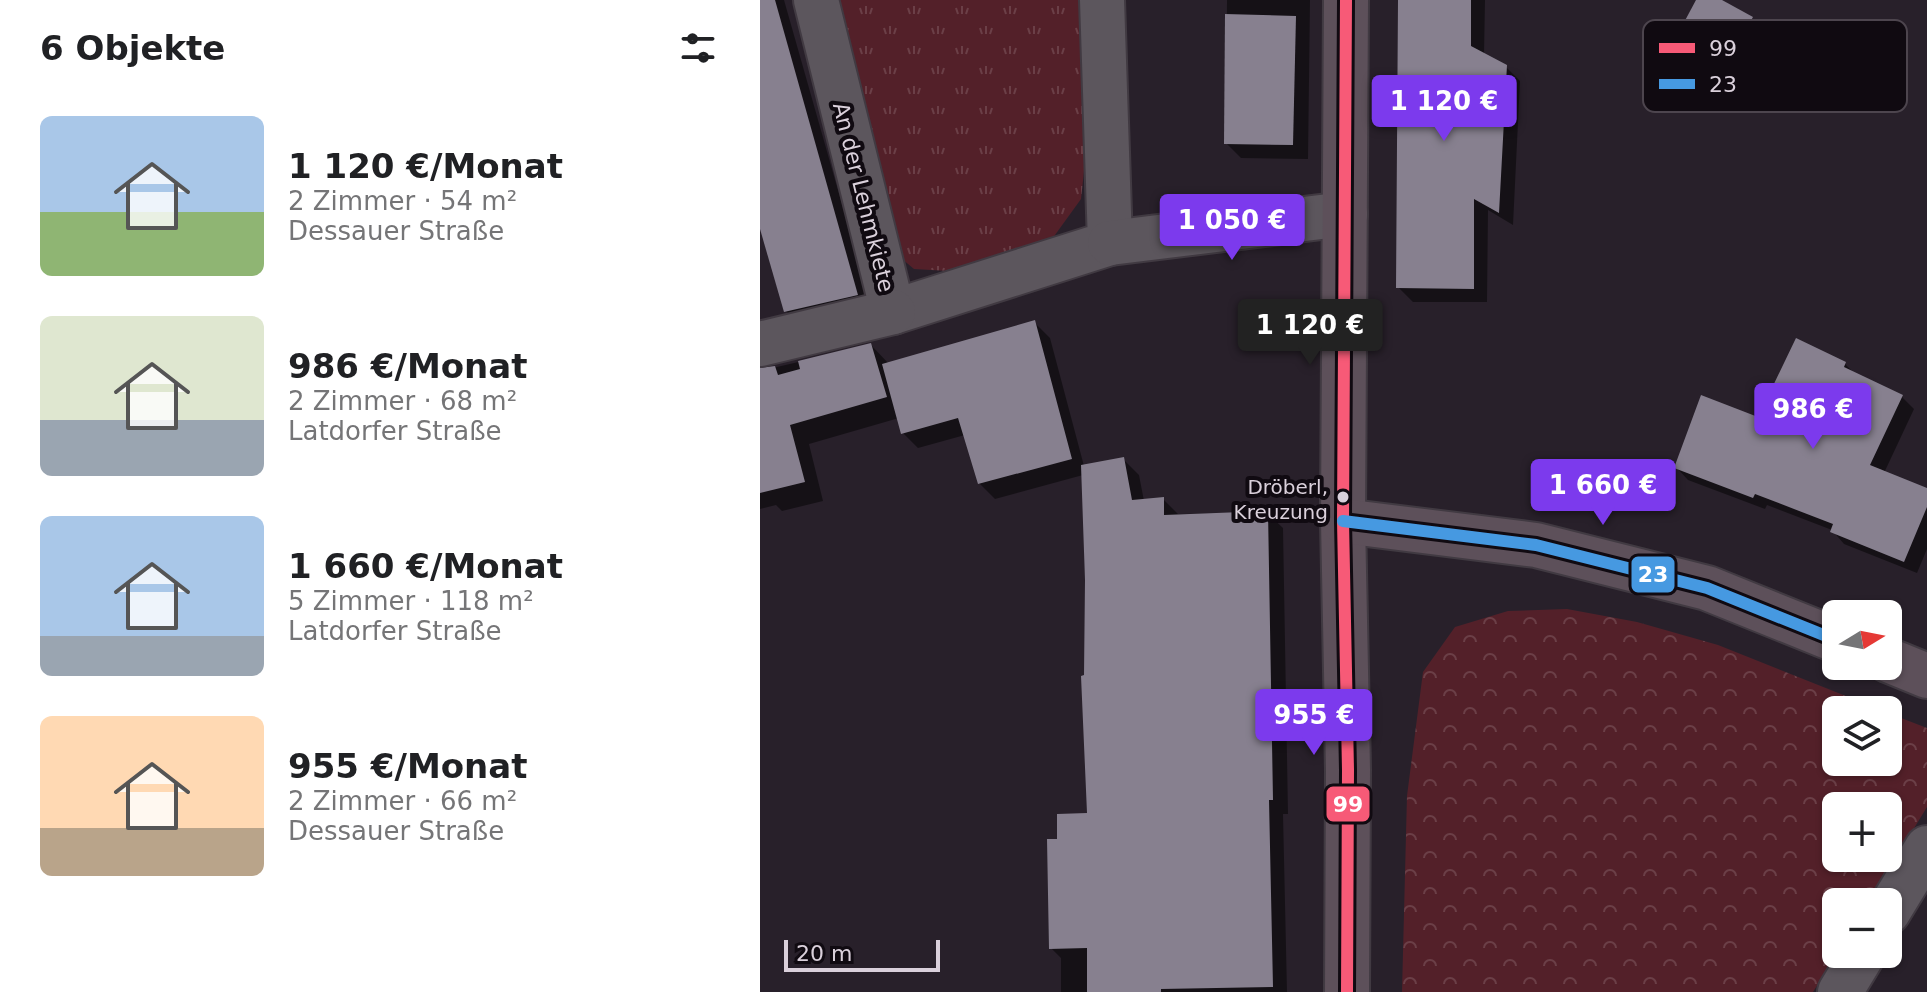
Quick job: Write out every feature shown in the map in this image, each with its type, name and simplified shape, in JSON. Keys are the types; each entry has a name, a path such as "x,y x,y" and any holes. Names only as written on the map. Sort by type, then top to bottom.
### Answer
{"main road":[{"path":"1346,0 1343,521 1348,770 1347,992"},
{"path":"1343,521 1536,545 1707,588 1822,634"},
{"path":"1902,666 1927,676"}],"street":[{"name":"An der Lehmkiete","path":"816,0 893,312 1110,243 1345,214"},
{"path":"1102,0 1110,243"},
{"path":"760,344 893,312"},
{"path":"1902,889 1927,848"},
{"path":"1840,992 1855,968"}],"green space":[{"path":"836,0 1084,0 1089,124 1081,199 1047,246 966,272 914,269 895,253"},
{"path":"1567,609 1637,622 1718,645 1846,696 1822,696 1822,776 1902,776 1902,718 1927,728 1927,807 1902,848 1902,792 1822,792 1822,872 1887,872 1878,888 1822,888 1822,968 1828,968 1813,992 1402,992 1407,796 1423,672 1455,627 1508,611"}],"building":[{"path":"760,0 775,0 858,295 784,312 760,229"},
{"path":"1398,0 1471,0 1471,46 1507,65 1499,213 1474,199 1474,289 1396,288"},
{"path":"1696,0 1722,0 1753,17 1751,20 1685,20"},
{"path":"1225,14 1296,16 1293,145 1224,144"},
{"path":"1035,320 1072,459 978,484 958,418 901,434 882,364"},
{"path":"1796,338 1846,362 1844,367 1903,395 1870,465 1927,488 1927,507 1904,562 1830,532 1833,524 1674,468 1701,395 1758,417"},
{"path":"871,343 887,397 790,425 805,482 760,493 760,368 775,366 778,375 800,369 798,361"},
{"path":"1124,457 1132,500 1164,497 1164,515 1268,511 1273,987 1087,992 1087,948 1049,949 1047,839 1057,839 1057,814 1087,813 1081,676 1084,675 1085,580 1081,465"}],"transit line":[{"name":"99","path":"1346,0 1343,521 1348,770 1347,992"},
{"name":"23","path":"1343,521 1536,545 1707,588 1822,634"}],"place":[{"name":"Dröberl, Kreuzung","path":"1343,497"}]}
